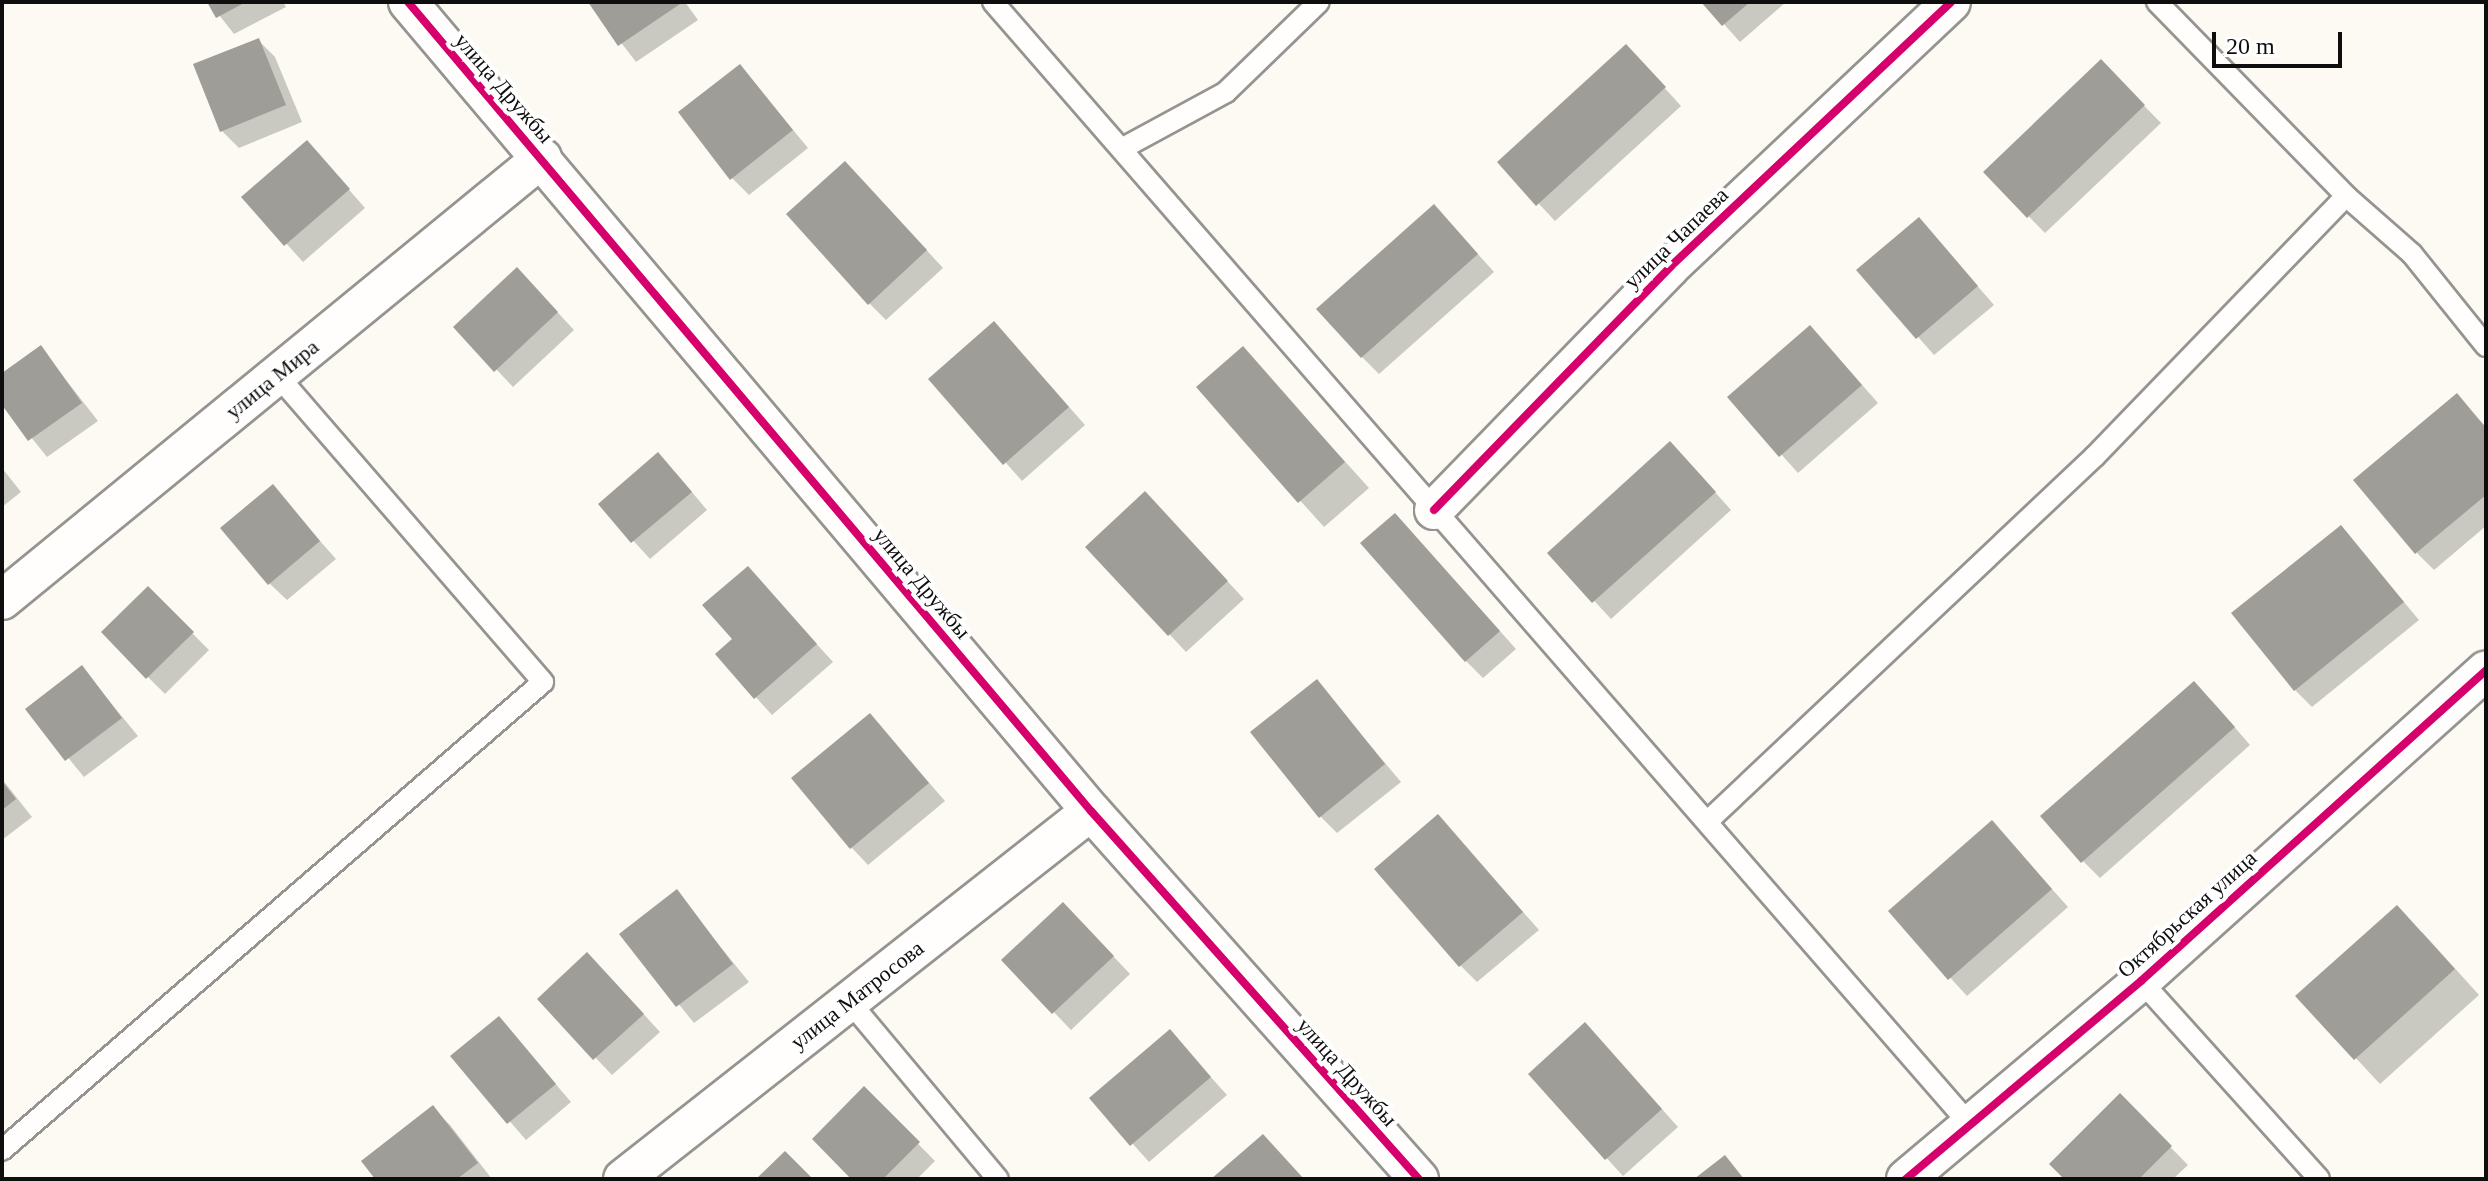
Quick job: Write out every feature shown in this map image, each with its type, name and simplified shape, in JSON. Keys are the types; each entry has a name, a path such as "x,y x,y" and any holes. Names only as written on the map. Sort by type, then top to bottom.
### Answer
{"street":[{"name":"улица Дружбы","path":"408,2 1091,811 1419,1179"},
{"name":"улица Чапаева","path":"1434,510 1670,267 1951,2"},
{"name":"улица Мира","path":"2,600 542,158"},
{"name":"Октябрьская улица","path":"1906,1179 2141,981 2486,670"},
{"name":"улица Матросова","path":"623,1179 1091,811"}],"lane":[{"path":"993,2 1971,1126"},
{"path":"1123,148 1226,92 1319,2"},
{"path":"2157,2 2346,196 2412,254 2486,346"},
{"path":"1708,821 2095,456 2346,196"},
{"path":"2,1150 543,682 277,375"},
{"path":"2141,981 2319,1179"},
{"path":"849,1001 998,1179"}],"building":[{"path":"207,2 246,2 216,18"},
{"path":"588,2 683,2 618,46"},
{"path":"1701,2 1750,2 1722,26"},
{"path":"259,38 286,105 220,132 193,64"},
{"path":"1626,44 1666,87 1536,206 1497,162"},
{"path":"2101,59 2145,105 2027,218 1983,172"},
{"path":"740,64 793,130 730,180 678,112"},
{"path":"307,140 350,189 284,246 241,197"},
{"path":"845,161 927,250 868,305 786,214"},
{"path":"1434,204 1478,254 1361,358 1316,309"},
{"path":"1919,217 1978,286 1916,339 1856,270"},
{"path":"517,267 558,312 494,372 453,327"},
{"path":"994,321 1069,407 1003,465 928,379"},
{"path":"1810,325 1862,385 1779,457 1727,397"},
{"path":"41,345 82,403 28,441 2,405 2,373"},
{"path":"1243,346 1345,462 1298,503 1196,387"},
{"path":"2457,393 2486,428 2486,495 2415,554 2353,480"},
{"path":"1670,441 1716,492 1592,603 1547,553"},
{"path":"658,452 692,492 631,543 598,504"},
{"path":"273,484 320,541 268,585 220,528"},
{"path":"1145,491 1228,581 1168,636 1085,547"},
{"path":"1395,513 1500,631 1465,662 1360,543"},
{"path":"2341,525 2404,602 2294,691 2231,613"},
{"path":"748,566 817,644 754,699 715,654 732,639 702,605"},
{"path":"148,586 194,632 146,679 101,632"},
{"path":"82,665 122,718 65,761 25,709"},
{"path":"1317,679 1385,764 1319,818 1250,732"},
{"path":"2194,681 2235,727 2081,863 2040,816"},
{"path":"870,713 929,783 850,849 791,778"},
{"path":"2,781 16,799 2,810"},
{"path":"1438,814 1523,912 1459,967 1374,869"},
{"path":"1992,820 2052,889 1948,980 1888,911"},
{"path":"677,889 733,964 676,1007 619,934"},
{"path":"1063,902 1114,956 1052,1014 1001,960"},
{"path":"2397,905 2455,969 2354,1060 2295,996"},
{"path":"587,952 644,1014 593,1060 537,999"},
{"path":"499,1016 556,1084 507,1124 450,1056"},
{"path":"1585,1022 1662,1109 1605,1160 1528,1074"},
{"path":"1170,1029 1211,1077 1130,1146 1089,1098"},
{"path":"864,1086 920,1142 883,1179 851,1179 812,1139"},
{"path":"2120,1093 2172,1146 2139,1179 2064,1179 2049,1164"},
{"path":"433,1105 478,1163 457,1179 375,1179 361,1161"},
{"path":"1263,1134 1304,1179 1211,1179"},
{"path":"785,1151 813,1179 756,1179"},
{"path":"1725,1155 1744,1179 1694,1179"}],"cycle path":[{"path":"408,2 1091,811 1419,1179"},
{"path":"1434,510 1670,267 1951,2"},
{"path":"1906,1179 2141,981 2486,670"}]}
